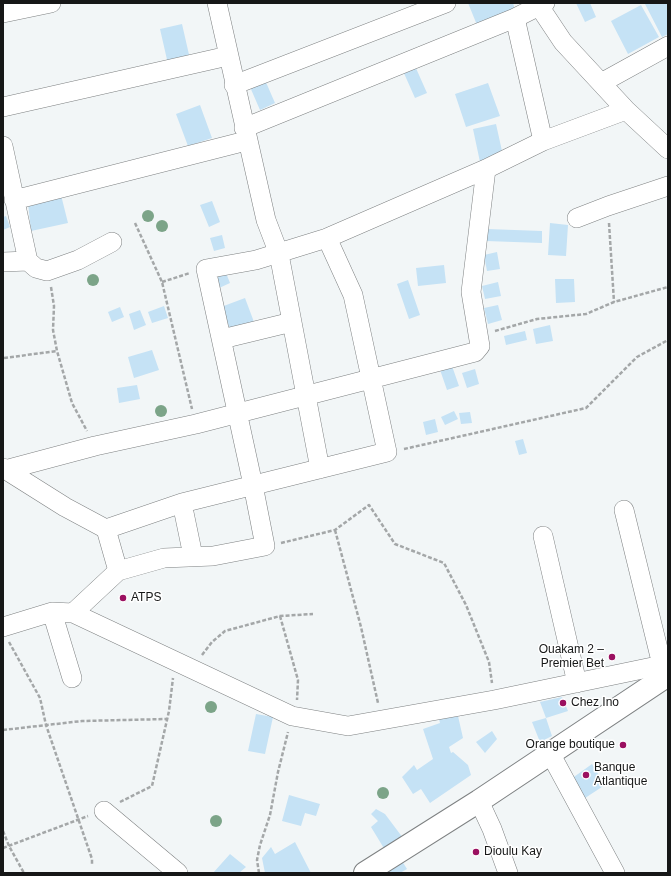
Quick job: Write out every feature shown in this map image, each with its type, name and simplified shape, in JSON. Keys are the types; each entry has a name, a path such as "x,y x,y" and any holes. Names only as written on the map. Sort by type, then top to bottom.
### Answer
{"street":[{"path":"3,13 51,3"},
{"path":"217,3 245,134 266,220 279,254 304,395 320,469"},
{"path":"234,85 436,5"},
{"path":"529,8 563,42 626,110 668,150"},
{"path":"14,200 245,134 529,8"},
{"path":"529,8 543,142"},
{"path":"601,83 668,46"},
{"path":"3,107 228,56"},
{"path":"73,614 118,571 164,558 212,556 265,546 238,413 206,269 256,260 327,238 486,169 543,142 626,110"},
{"path":"3,146 28,261 36,268 48,271 78,260 112,242"},
{"path":"4,469 95,446 196,424 475,352 480,346 471,292 486,169"},
{"path":"577,218 668,186"},
{"path":"106,529 182,503 387,452 353,295 327,238"},
{"path":"3,262 28,261"},
{"path":"222,339 292,322"},
{"path":"4,469 64,507 106,529 118,571"},
{"path":"182,503 192,556"},
{"path":"624,510 666,668"},
{"path":"543,536 578,683"},
{"path":"5,633 52,612 73,614 292,716 348,726 666,668"},
{"path":"52,612 72,678"},
{"path":"365,873 479,801 550,753 666,668"},
{"path":"550,753 615,873"},
{"path":"479,801 492,829 508,873"},
{"path":"104,810 178,873"}],"path":[{"path":"608,206 614,302"},
{"path":"135,223 162,282 196,424"},
{"path":"162,282 206,269"},
{"path":"48,271 54,306 52,330 57,351 72,403 95,446"},
{"path":"479,336 536,319 586,314 614,302 668,287"},
{"path":"387,452 586,408 637,357 668,340"},
{"path":"4,358 57,351"},
{"path":"265,546 335,530 369,505 395,544 444,563 466,606 489,662 494,700"},
{"path":"335,530 361,627 382,721"},
{"path":"3,848 104,810 152,786 180,665 201,657 212,642 225,631 280,616 313,614"},
{"path":"259,873 258,860 260,845 270,815 278,772 298,697 298,680 280,616"},
{"path":"5,633 40,698 46,725 92,859 92,864"},
{"path":"3,730 82,721 167,719"},
{"path":"3,831 9,846 24,873"}],"building":[{"path":"468,3 513,3 515,10 477,25"},
{"path":"576,3 590,3 596,17 585,22"},
{"path":"668,3 668,34 662,37 645,4"},
{"path":"641,5 659,37 628,54 611,21"},
{"path":"182,24 190,59 168,64 160,29"},
{"path":"415,66 427,93 415,98 403,71"},
{"path":"265,80 275,103 260,110 250,87"},
{"path":"488,83 500,116 466,127 455,94"},
{"path":"200,105 212,138 188,146 176,114"},
{"path":"496,124 502,151 480,162 473,129"},
{"path":"61,195 68,223 31,231 28,203"},
{"path":"212,201 220,222 209,227 200,205"},
{"path":"6,216 10,227 3,230 3,217"},
{"path":"550,223 568,225 566,256 548,255"},
{"path":"487,229 542,231 542,243 486,241"},
{"path":"222,235 225,248 214,251 210,238"},
{"path":"497,252 500,269 487,271 484,255"},
{"path":"444,265 446,283 418,286 416,268"},
{"path":"224,268 230,283 217,289 210,274"},
{"path":"555,279 574,279 575,302 556,303"},
{"path":"408,280 420,315 409,319 397,284"},
{"path":"498,282 501,296 485,299 482,286"},
{"path":"245,298 254,322 231,331 221,307"},
{"path":"498,305 502,320 488,324 484,308"},
{"path":"164,306 168,318 152,323 148,312"},
{"path":"120,307 124,317 112,322 108,312"},
{"path":"140,310 146,325 134,330 129,314"},
{"path":"550,325 553,341 536,344 533,329"},
{"path":"525,331 527,340 506,345 504,336"},
{"path":"152,350 159,370 134,378 128,357"},
{"path":"451,363 459,386 447,390 439,367"},
{"path":"475,369 479,384 467,388 462,373"},
{"path":"137,385 140,399 119,403 117,388"},
{"path":"454,411 458,419 445,425 441,417"},
{"path":"470,412 472,423 461,424 459,413"},
{"path":"435,419 438,432 426,435 423,422"},
{"path":"523,439 527,453 519,455 515,441"},
{"path":"562,697 568,711 546,718 540,702"},
{"path":"256,714 273,717 265,754 248,751"},
{"path":"458,716 463,738 449,747 451,753 453,752 468,765 471,775 430,803 421,789 413,794 402,777 414,765 417,770 433,759 423,729 440,723 439,719"},
{"path":"546,718 552,736 540,742 532,722"},
{"path":"492,731 497,739 485,753 476,742"},
{"path":"592,764 605,785 582,800 571,779"},
{"path":"289,795 320,804 316,816 305,813 301,826 282,821"},
{"path":"376,809 385,814 403,838 385,850 371,827 378,821 371,814"},
{"path":"295,842 311,873 265,873 262,858 271,847 275,854"},
{"path":"230,854 246,867 239,873 213,873"},
{"path":"402,861 407,869 400,873 389,873 387,869"}],"place":[{"name":"ATPS","path":"123,598"},
{"name":"Ouakam 2 – Premier Bet","path":"612,657"},
{"name":"Chez Ino","path":"563,703"},
{"name":"Orange boutique","path":"623,745"},
{"name":"Banque Atlantique","path":"586,775"},
{"name":"Dioulu Kay","path":"476,852"}]}
